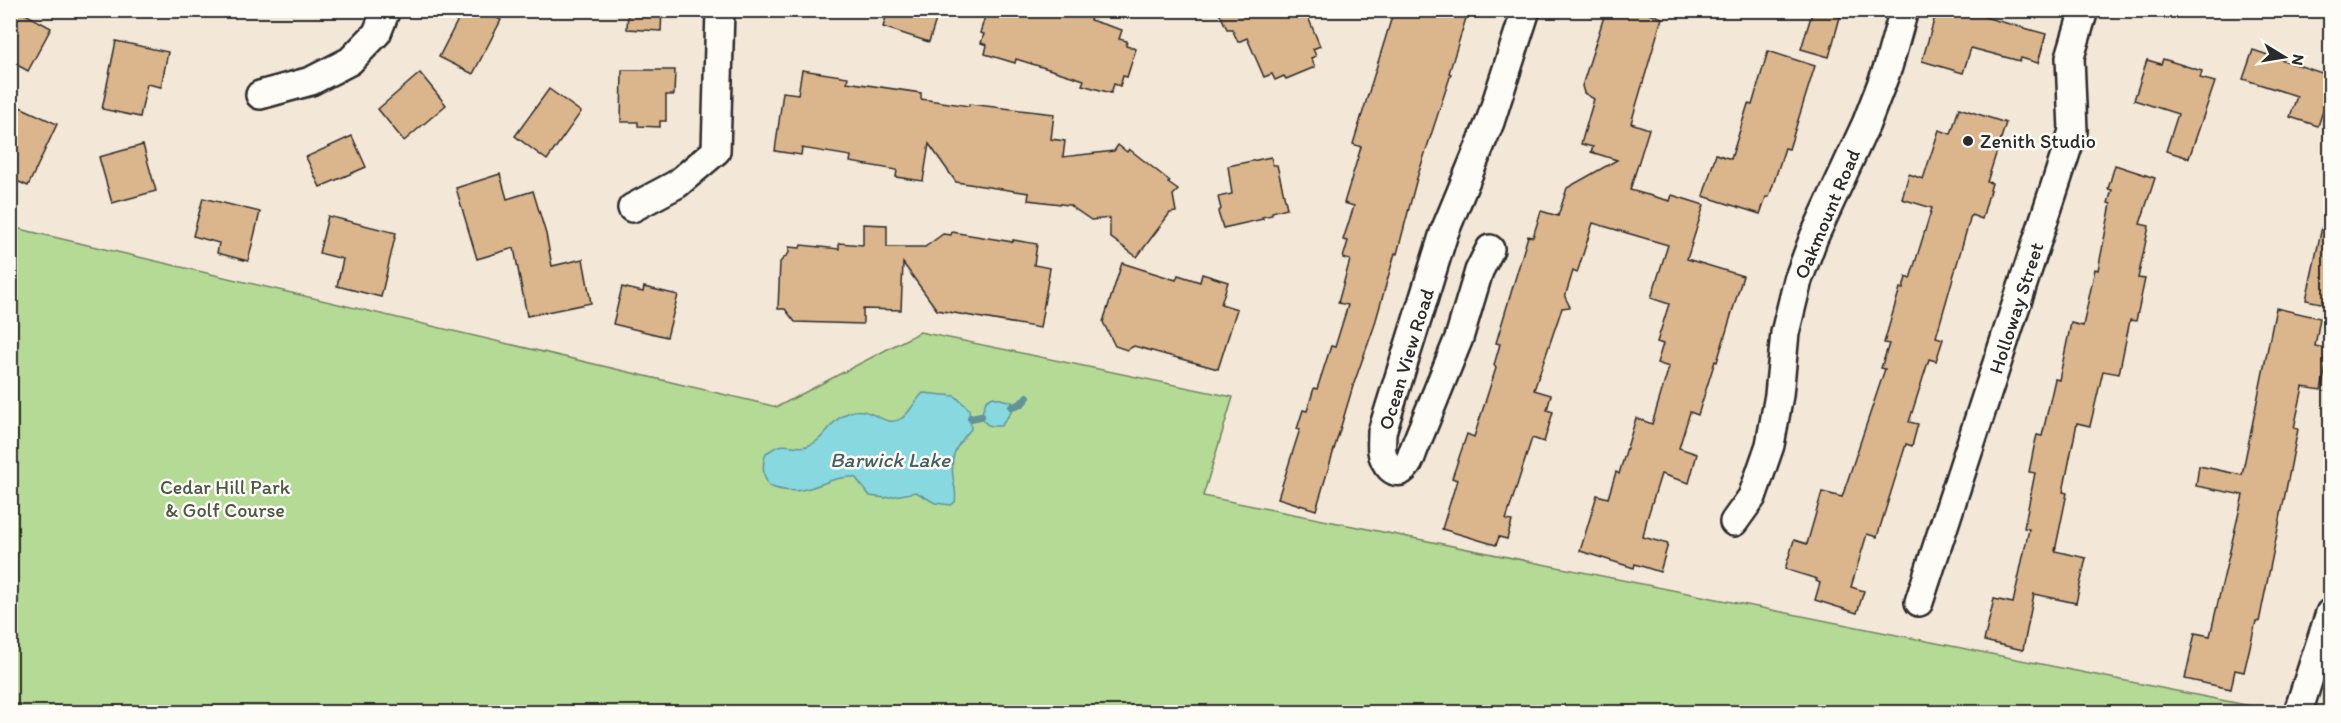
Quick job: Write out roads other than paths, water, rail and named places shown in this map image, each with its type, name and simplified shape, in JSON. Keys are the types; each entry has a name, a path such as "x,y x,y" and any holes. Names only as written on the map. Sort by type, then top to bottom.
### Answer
{"street":[{"path":"260,95 310,81 350,61 377,33 386,10"},
{"path":"632,208 676,184 716,151 720,10"},
{"name":"Ocean View Road","path":"1490,249 1479,271 1459,338 1410,458 1406,467 1396,472 1388,467 1382,451 1382,432 1444,233 1490,122 1526,10"},
{"name":"Oakmount Road","path":"1734,522 1752,497 1770,444 1779,395 1785,333 1798,280 1814,237 1866,124 1888,68 1904,10"},
{"name":"Holloway Street","path":"1919,602 2073,131 2070,57 2084,10"},
{"path":"2298,712 2331,613"}],"water":[{"name":"Barwick Lake","path":"923,393 955,396 969,409 971,429 953,456 952,469 956,499 951,505 935,503 916,492 885,498 870,496 855,477 833,480 794,491 769,486 763,470 766,453 782,445 804,447 813,443 843,415 858,410 895,421 905,416"},
{"path":"993,397 1012,402 1012,411 1001,426 989,425 981,416 986,401"}],"waterway":[{"path":"1012,407 1021,404 1027,397"},
{"path":"971,418 981,416"}],"place":[{"name":"Zenith Studio","path":"1968,141"}],"park label":[{"name":"Cedar Hill Park & Golf Course","path":"225,498"}]}
